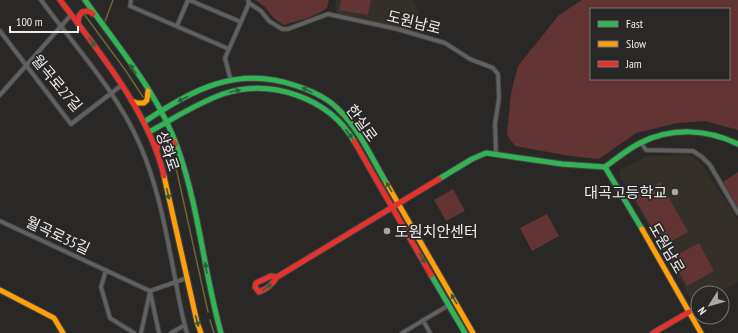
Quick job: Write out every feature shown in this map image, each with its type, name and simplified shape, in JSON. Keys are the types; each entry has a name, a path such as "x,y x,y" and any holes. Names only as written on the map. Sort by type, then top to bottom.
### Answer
{"main road":[{"name":"상화로","path":"60,0 122,85 144,122 157,150 162,166 196,322 201,333"},
{"name":"상화로","path":"86,1 161,110 167,123 176,146 192,200 214,311 221,333"},
{"path":"78,24 79,16 82,12 89,11 96,16"},
{"name":"한실로","path":"144,122 161,110 213,85 246,78 294,84 307,89 333,104 345,116 357,132 473,333"},
{"name":"한실로","path":"149,132 202,103 239,90 268,88 299,94 314,102 326,110 348,130 465,333"},
{"path":"131,100 142,104 146,101 148,94 147,89"},
{"path":"276,277 472,159 486,154 496,154 562,164 605,167 641,143 656,136 677,132 694,132 716,135 738,144"},
{"path":"157,150 160,139 163,138 171,140 176,146"},
{"name":"도원남로","path":"605,167 701,333"},
{"path":"0,290 54,318 63,333"},
{"path":"654,333 689,312"}],"street":[{"path":"41,0 60,26 83,53 111,92 137,139 155,188 176,281 184,325 187,333"},
{"path":"131,0 130,6 229,49"},
{"path":"178,26 188,0 241,22"},
{"path":"231,80 225,58 249,1"},
{"name":"도원남로","path":"249,1 261,11 269,21 282,30 328,14 397,29 445,43 470,59 493,68 498,74 500,98 495,124 496,154"},
{"path":"0,95 71,15"},
{"name":"월곡로27길","path":"0,32 72,124 111,92 122,85"},
{"path":"641,143 646,150 693,151 702,157 710,165 738,213"},
{"name":"월곡로35길","path":"0,221 150,291"},
{"path":"106,270 101,287 110,318 134,333"},
{"path":"150,291 187,278"},
{"path":"141,333 150,291"},
{"path":"150,291 160,333"},
{"path":"402,333 449,305"},
{"path":"423,320 430,333"},
{"path":"171,333 184,325"}],"shaded area":[{"path":"255,0 329,0 327,8 317,14 283,25 273,17 264,6"},
{"path":"336,0 414,0 420,15 411,31 338,15 335,8"},
{"path":"341,0 371,0 368,15 339,10"},
{"path":"582,0 738,0 738,130 705,121 677,123 636,133 599,159 570,156 515,146 507,135 511,93 518,66 559,15"},
{"name":"대곡고등학교","path":"687,155 694,157 703,166 738,220 738,282 730,286 730,285 690,285 690,297 620,176 620,170 647,156"},
{"path":"738,172 738,207 723,182"},
{"path":"660,182 688,232 662,246 634,197"},
{"path":"453,189 465,211 446,221 434,200"},
{"path":"547,214 559,236 532,251 520,228"},
{"path":"699,243 714,271 687,286 671,258"}],"waterway":[{"path":"104,24 113,0"},
{"path":"84,14 126,71 143,97"},
{"path":"165,141 177,172 208,312"},
{"path":"210,320 214,333"}],"traffic: fast":[{"path":"85,0 149,90 170,129 178,149 191,194 221,333"},
{"path":"144,122 181,100 217,84 235,79 255,78 275,80 297,86 320,95 335,106 353,126 387,184"},
{"path":"149,132 194,107 223,94 241,90 260,89 297,95 314,103 330,113 343,126 354,141"},
{"path":"605,167 636,145 664,134 677,132 702,133 714,135 738,144"},
{"path":"439,179 472,159 486,153 562,164 605,167 642,229"},
{"path":"431,275 465,333"}],"traffic: slow":[{"path":"132,101 144,103 147,100 148,91"},
{"path":"164,176 197,322 201,333"},
{"path":"387,184 473,333"},
{"path":"642,229 701,333"},
{"path":"0,290 54,318 63,333"}],"traffic: jam":[{"path":"60,0 106,61 135,106 157,153 164,176"},
{"path":"78,24 79,16 82,12 89,11 93,14"},
{"path":"157,150 158,143 163,138 171,140 175,144"},
{"path":"354,141 431,275"},
{"path":"277,277 271,276 256,283 255,287 259,292 265,289 272,284 277,277 439,179"},
{"path":"653,333 689,312"}],"place":[{"name":"대곡고등학교","path":"675,192"},
{"name":"도원치안센터","path":"387,231"}]}
